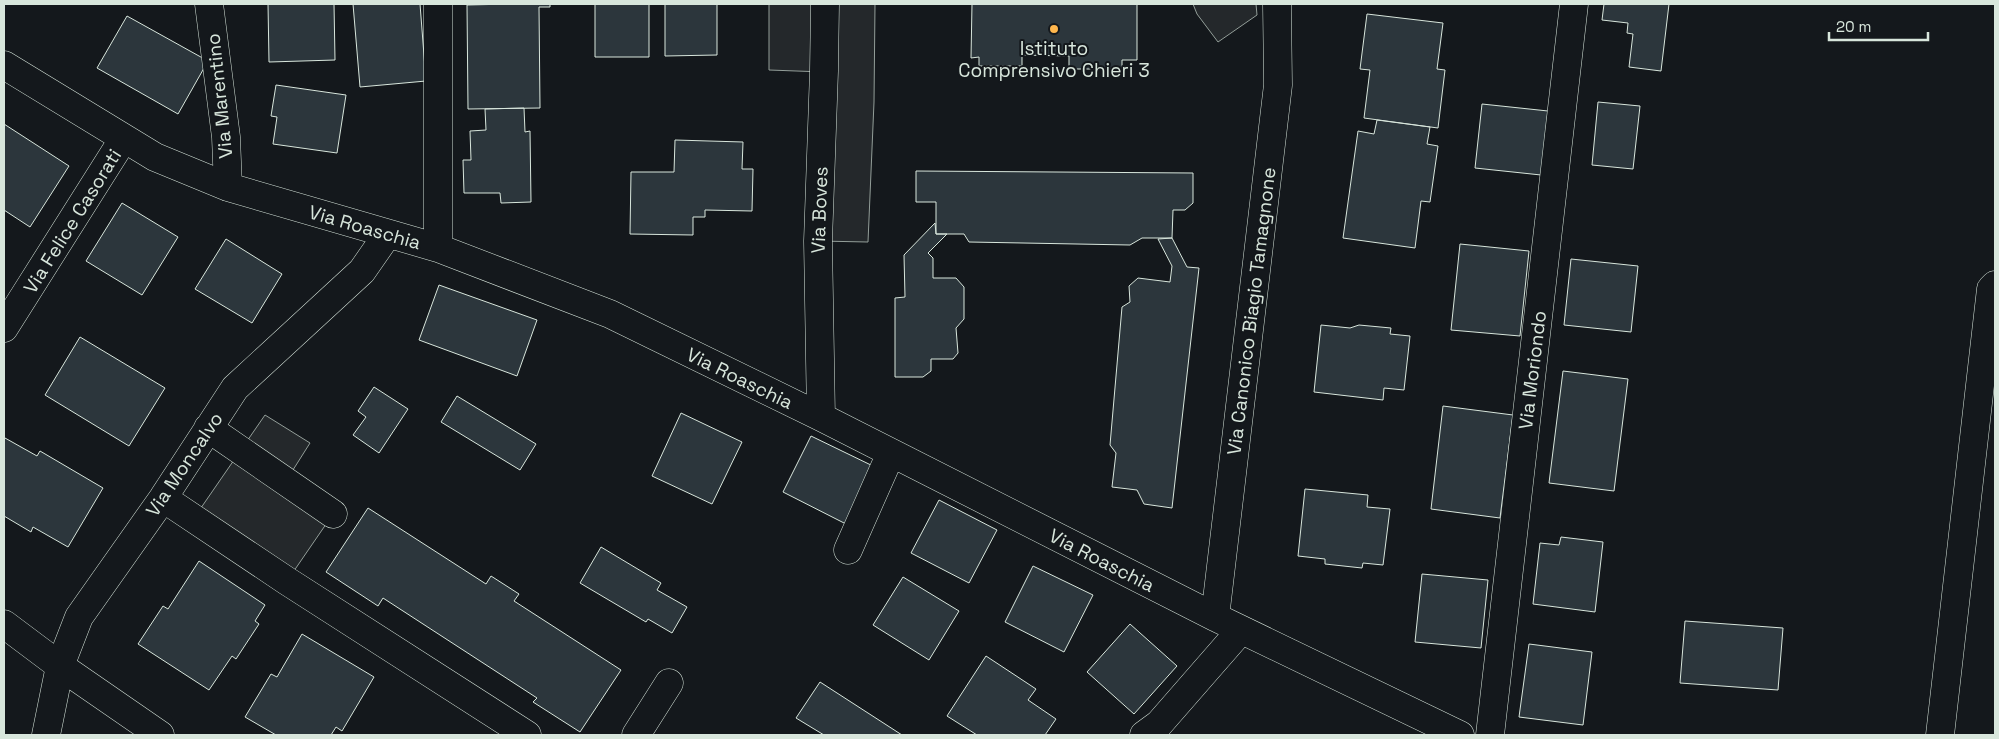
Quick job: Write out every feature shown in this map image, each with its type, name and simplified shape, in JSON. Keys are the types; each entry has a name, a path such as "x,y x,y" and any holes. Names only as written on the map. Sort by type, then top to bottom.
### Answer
{"street":[{"name":"Via Marentino","path":"209,4 226,137 228,188"},
{"path":"438,4 438,248"},
{"name":"Via Boves","path":"821,417 818,241 825,4"},
{"name":"Via Canonico Biagio Tamagnone","path":"1215,617 1278,85 1277,4"},
{"name":"Via Moriondo","path":"1490,735 1574,4"},
{"name":"Via Roaschia","path":"4,65 155,157 228,188 438,248 610,314 821,417 1241,630 1460,735"},
{"name":"Via Felice Casorati","path":"4,328 124,138"},
{"name":"Via Moncalvo","path":"46,735 60,666 79,616 163,498 235,388 362,271 387,234"},
{"path":"1940,735 1991,289 1995,285"},
{"path":"208,428 333,514"},
{"path":"848,550 891,453"},
{"path":"163,498 279,576 527,735"},
{"path":"4,624 60,666 160,735"},
{"path":"1144,735 1159,724 1241,630"},
{"path":"636,735 669,683"}],"shaded area":[{"path":"769,4 875,4 874,102 868,242 818,241 824,72 769,70"},
{"path":"1193,4 1256,4 1257,15 1218,42 1197,14"},
{"path":"265,415 310,443 286,481 333,514 287,581 194,518"}],"building":[{"path":"268,4 334,4 335,60 269,62"},
{"path":"353,4 420,4 426,81 360,87"},
{"path":"550,4 550,7 539,7 540,108 468,109 467,5"},
{"path":"595,4 649,4 649,57 595,57"},
{"path":"665,4 717,4 717,55 665,56"},
{"name":"Istituto Comprensivo Chieri 3","path":"972,4 1137,4 1137,60 1122,60 1122,69 1069,69 1069,56 1022,55 1022,66 979,66 979,57 971,58"},
{"path":"1604,4 1669,4 1661,71 1629,67 1633,34 1627,33 1628,23 1602,20"},
{"path":"1367,14 1443,23 1437,69 1445,70 1438,128 1364,118 1370,70 1360,69"},
{"path":"127,16 208,61 178,114 97,68"},
{"path":"276,85 346,95 337,153 273,144 277,117 271,116"},
{"path":"1598,102 1640,106 1633,169 1592,165"},
{"path":"1482,104 1548,111 1541,175 1475,168"},
{"path":"524,108 525,132 530,131 531,202 501,203 500,193 464,193 463,160 471,160 470,131 486,130 485,109"},
{"path":"1377,120 1430,127 1427,144 1438,146 1430,202 1421,201 1415,248 1343,238 1358,131 1374,134"},
{"path":"4,124 69,166 30,227 4,210"},
{"path":"675,140 743,142 742,169 753,169 752,211 705,210 705,217 693,217 693,235 630,234 631,172 674,172"},
{"path":"916,171 1193,173 1193,203 1185,210 1173,210 1172,238 1142,238 1130,245 969,242 964,234 936,234 936,202 916,202"},
{"path":"122,203 178,237 142,295 86,261"},
{"path":"935,223 936,234 947,234 928,253 933,258 933,278 956,278 964,287 964,319 956,328 958,353 953,359 931,359 931,371 923,377 895,377 895,298 905,297 904,255"},
{"path":"1172,238 1187,267 1199,268 1172,508 1144,504 1137,490 1112,487 1116,453 1110,445 1122,307 1130,302 1129,286 1138,278 1170,282 1172,266 1158,239"},
{"path":"226,239 282,274 252,323 195,289"},
{"path":"1460,244 1529,251 1520,336 1451,330"},
{"path":"1571,259 1638,266 1631,332 1564,325"},
{"path":"439,285 537,320 517,376 419,340"},
{"path":"1321,325 1350,328 1359,325 1391,328 1390,334 1410,336 1404,390 1384,388 1383,400 1314,392"},
{"path":"80,337 165,388 129,446 45,395"},
{"path":"1563,371 1628,379 1614,491 1549,483"},
{"path":"374,387 408,409 379,453 353,435 366,417 358,411"},
{"path":"457,396 536,444 520,470 441,422"},
{"path":"1443,406 1513,415 1500,518 1431,509"},
{"path":"681,413 742,442 712,504 652,476"},
{"path":"811,436 875,467 846,524 783,492"},
{"path":"5,438 37,456 40,451 103,488 68,547 33,527 31,532 4,516"},
{"path":"1305,489 1368,495 1367,507 1390,509 1383,565 1363,563 1362,568 1325,564 1325,559 1298,556"},
{"path":"939,500 997,530 969,583 911,553"},
{"path":"368,508 486,584 491,576 519,594 514,601 621,670 580,732 533,702 537,698 383,598 378,606 326,572"},
{"path":"1561,537 1603,542 1595,612 1533,604 1540,543 1559,545"},
{"path":"601,547 661,583 657,590 687,607 672,633 648,619 646,622 580,583"},
{"path":"199,561 265,605 255,621 259,624 236,659 232,656 209,690 138,644 163,606 168,609"},
{"path":"1033,566 1093,595 1064,652 1005,622"},
{"path":"1422,574 1488,580 1481,648 1415,642"},
{"path":"903,577 959,611 929,660 873,625"},
{"path":"1685,621 1783,628 1778,690 1680,683"},
{"path":"1130,624 1177,666 1134,714 1087,672"},
{"path":"302,634 374,677 342,731 336,727 331,735 276,735 245,717 271,674 277,677"},
{"path":"1529,644 1592,652 1583,725 1519,717"},
{"path":"986,656 1036,689 1028,700 1056,719 1045,735 977,735 947,716"},
{"path":"820,682 902,735 824,735 796,718"}],"place":[{"name":"Istituto Comprensivo Chieri 3","path":"1054,29"}]}
